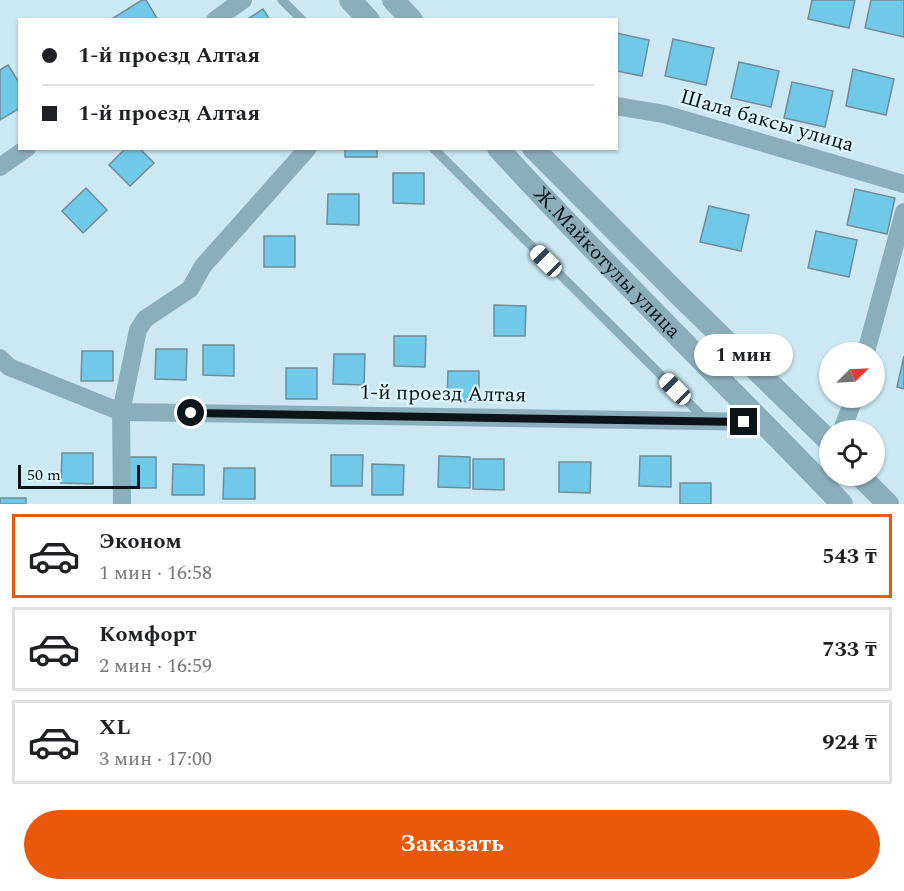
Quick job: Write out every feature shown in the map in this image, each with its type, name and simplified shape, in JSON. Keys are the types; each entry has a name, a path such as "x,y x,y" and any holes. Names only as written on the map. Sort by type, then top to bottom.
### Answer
{"street":[{"path":"218,18 243,0"},
{"path":"350,0 367,18"},
{"path":"393,0 410,18"},
{"name":"Шала баксы улица","path":"618,106 664,114 904,184"},
{"path":"0,167 24,150"},
{"path":"122,504 121,412 138,330 145,319 190,289 203,266 306,150"},
{"name":"Ж.Майкотулы улица","path":"500,150 562,219 842,504"},
{"name":"Ж.Майкотулы улица","path":"535,150 819,431"},
{"path":"869,342 904,212"},
{"path":"659,317 680,296"},
{"path":"3,365 121,412"},
{"name":"1-й проезд Алтая","path":"121,412 763,422"},
{"path":"870,486 888,504"}],"lane":[{"path":"282,0 300,18"},
{"path":"435,150 707,421"}],"building":[{"path":"142,0 146,0 157,18 113,18"},
{"path":"812,0 855,0 849,28 808,19"},
{"path":"871,0 904,0 904,37 865,28"},
{"path":"263,9 269,18 249,18"},
{"path":"618,33 649,40 642,76 618,71"},
{"path":"673,39 714,48 706,85 665,76"},
{"path":"739,62 779,71 771,107 731,98"},
{"path":"8,65 18,81 18,109 0,120 0,70"},
{"path":"853,69 894,79 886,115 846,106"},
{"path":"792,82 833,91 825,127 784,118"},
{"path":"124,150 141,150 154,163 130,186 109,165"},
{"path":"345,150 377,150 377,157 345,157"},
{"path":"393,173 424,173 424,204 393,203"},
{"path":"86,188 107,210 83,233 62,211"},
{"path":"855,189 895,198 887,234 847,225"},
{"path":"328,194 359,194 359,225 327,224"},
{"path":"709,206 749,215 741,251 700,242"},
{"path":"816,231 857,240 849,277 808,268"},
{"path":"264,236 295,236 295,267 264,267"},
{"path":"494,305 526,306 525,336 494,336"},
{"path":"394,336 426,336 425,367 394,366"},
{"path":"203,345 234,345 234,376 203,375"},
{"path":"156,349 187,349 186,380 155,379"},
{"path":"82,351 113,351 113,381 81,381"},
{"path":"334,354 365,354 364,385 333,384"},
{"path":"904,356 904,389 897,387"},
{"path":"286,368 317,368 317,399 286,399"},
{"path":"448,371 479,371 479,402 447,401"},
{"path":"62,453 93,453 93,484 61,483"},
{"path":"331,455 363,455 362,486 331,486"},
{"path":"439,456 470,457 470,488 438,487"},
{"path":"640,456 671,456 671,487 639,486"},
{"path":"125,457 156,457 156,488 124,488"},
{"path":"473,459 504,459 504,490 473,489"},
{"path":"559,462 591,462 590,493 559,492"},
{"path":"173,464 204,465 204,495 172,495"},
{"path":"372,464 404,465 403,495 372,495"},
{"path":"224,468 255,468 255,499 223,499"},
{"path":"680,483 711,483 711,504 680,504"},
{"path":"0,498 26,498 26,504 0,504"}],"route":[{"path":"191,413 744,422"}]}
